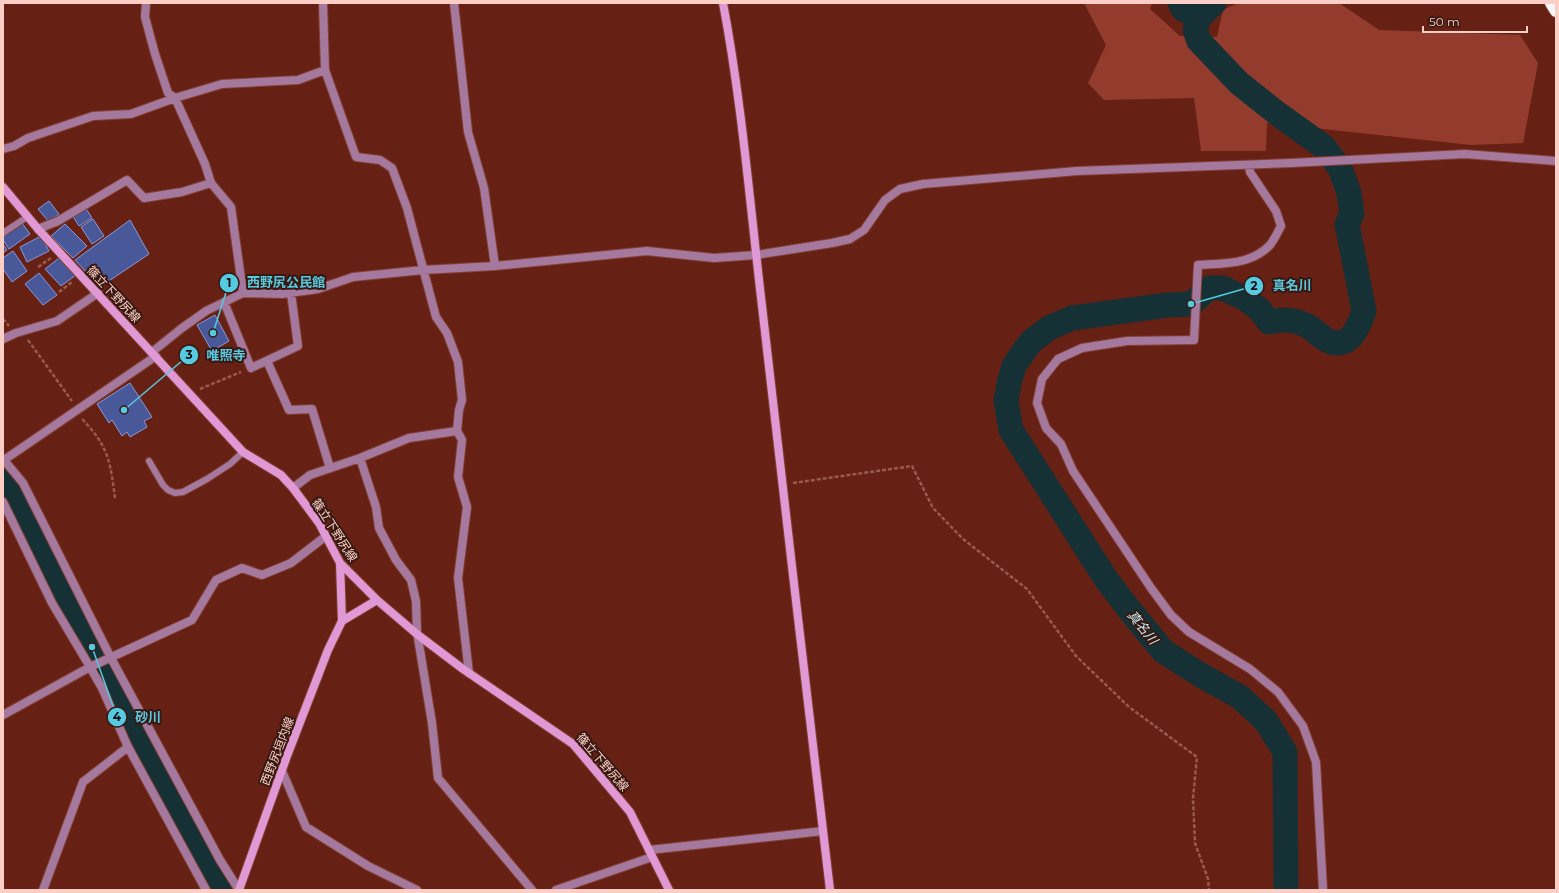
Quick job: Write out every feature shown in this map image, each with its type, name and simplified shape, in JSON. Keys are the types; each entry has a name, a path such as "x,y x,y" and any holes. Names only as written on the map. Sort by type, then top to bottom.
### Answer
{"highway":[{"path":"1551,3 1556,11"}],"main road":[{"path":"723,3 730,37 742,130 830,890"},
{"name":"篠立下野尻線","path":"3,187 38,229 243,452 281,475 293,488 319,523 340,563 377,600 418,635 469,673 574,744 630,812 669,890"},
{"name":"西野尻垣内線","path":"239,890 328,650 342,621 340,563"},
{"path":"342,621 377,600"}],"street":[{"path":"146,3 145,17 168,93 175,98 205,164 211,183 231,207 243,292"},
{"path":"323,3 325,70 356,157 380,160 392,168 407,208 436,317 447,333 458,362 462,400 457,431 462,440 458,477 467,507 458,578 469,673"},
{"path":"454,3 468,132 484,188 495,266"},
{"path":"3,149 14,146 28,138 93,116 130,114 175,98 222,84 298,80 325,70"},
{"path":"239,890 220,860 108,659 23,483 4,459 76,411 154,354 182,328 206,311 243,292 291,293 318,289 353,277 423,270 495,266 647,251 714,258 756,255 832,244 850,239 864,230 885,200 900,189 923,184 1077,171 1249,165 1465,154 1556,161"},
{"path":"1249,165 1250,172 1276,211 1281,226 1270,244 1255,257 1238,262 1198,265 1194,340 1127,341 1082,348 1058,359 1042,379 1036,403 1046,428 1061,444 1073,470 1151,588 1172,615 1189,632 1250,669 1278,692 1303,726 1316,762 1323,890"},
{"path":"38,229 58,221 127,180 144,198 182,192 211,183"},
{"path":"3,339 57,321 98,293"},
{"path":"224,302 250,368 298,346 291,293"},
{"path":"267,361 289,410 312,409 330,468"},
{"path":"293,488 310,475 360,458 409,438 457,431"},
{"path":"360,458 376,507 379,528 396,560 411,580 416,601 418,635 432,723 438,778 532,890"},
{"path":"3,502 52,603 92,666 128,747 206,890"},
{"path":"3,715 92,666 192,620 216,580 242,568 262,575 291,563 326,536"},
{"path":"42,890 83,782 128,747"},
{"path":"282,771 306,828 368,866 417,890"},
{"path":"556,890 651,854 823,832"}],"lane":[{"path":"3,234 27,216"},
{"path":"149,462 163,485 168,490 183,492 230,464 243,452"}],"path":[{"path":"38,267 59,252"},
{"path":"59,292 81,275"},
{"path":"21,332 44,361 76,411 100,440 108,455 115,498"},
{"path":"190,393 250,368"},
{"path":"783,484 912,466 933,508 963,539 1027,589 1076,656 1129,707 1197,757 1194,798 1195,843 1208,880 1209,890"}],"shaded area":[{"path":"1084,3 1152,3 1150,9 1180,36 1217,37 1223,10 1238,3 1339,3 1379,30 1520,35 1538,63 1523,143 1471,145 1267,123 1266,151 1201,151 1194,98 1104,100 1088,83 1106,45"}],"building":[{"path":"49,201 59,214 49,222 38,209"},
{"path":"85,207 92,218 79,226 72,215"},
{"path":"93,219 104,236 92,244 81,227"},
{"path":"130,220 149,254 100,287 75,260"},
{"path":"22,223 30,234 9,249 3,240 3,237"},
{"path":"65,224 87,246 73,258 51,236"},
{"path":"41,236 49,251 27,262 20,247"},
{"path":"3,244 7,250 3,253"},
{"path":"13,251 27,271 12,282 3,269 3,258"},
{"path":"59,258 76,275 61,286 45,269"},
{"path":"39,273 57,295 43,305 25,284"},
{"path":"215,315 229,341 212,351 197,325"},
{"path":"130,383 152,417 144,421 147,427 130,437 127,432 122,436 112,420 109,423 97,404"}],"waterway":[{"path":"1180,3 1183,9 1199,17"},
{"name":"真名川","path":"1214,3 1199,17 1195,30 1199,41 1239,83 1278,114 1324,147 1340,168 1349,193 1352,214 1347,224 1364,311 1356,330 1348,340 1336,343 1323,338 1306,325 1297,322 1283,320 1269,322 1259,309 1244,298 1223,288 1209,288 1191,304 1168,305 1072,318 1049,328 1032,341 1014,366 1006,401 1011,430 1106,579 1128,608 1163,651 1199,674 1240,697 1266,721 1285,752 1286,890"},
{"path":"3,475 220,890"}],"place":[{"name":"真名川","path":"1191,304"},
{"name":"西野尻公民館","path":"213,333"},
{"name":"唯照寺","path":"124,410"},
{"name":"砂川","path":"92,647"}]}
